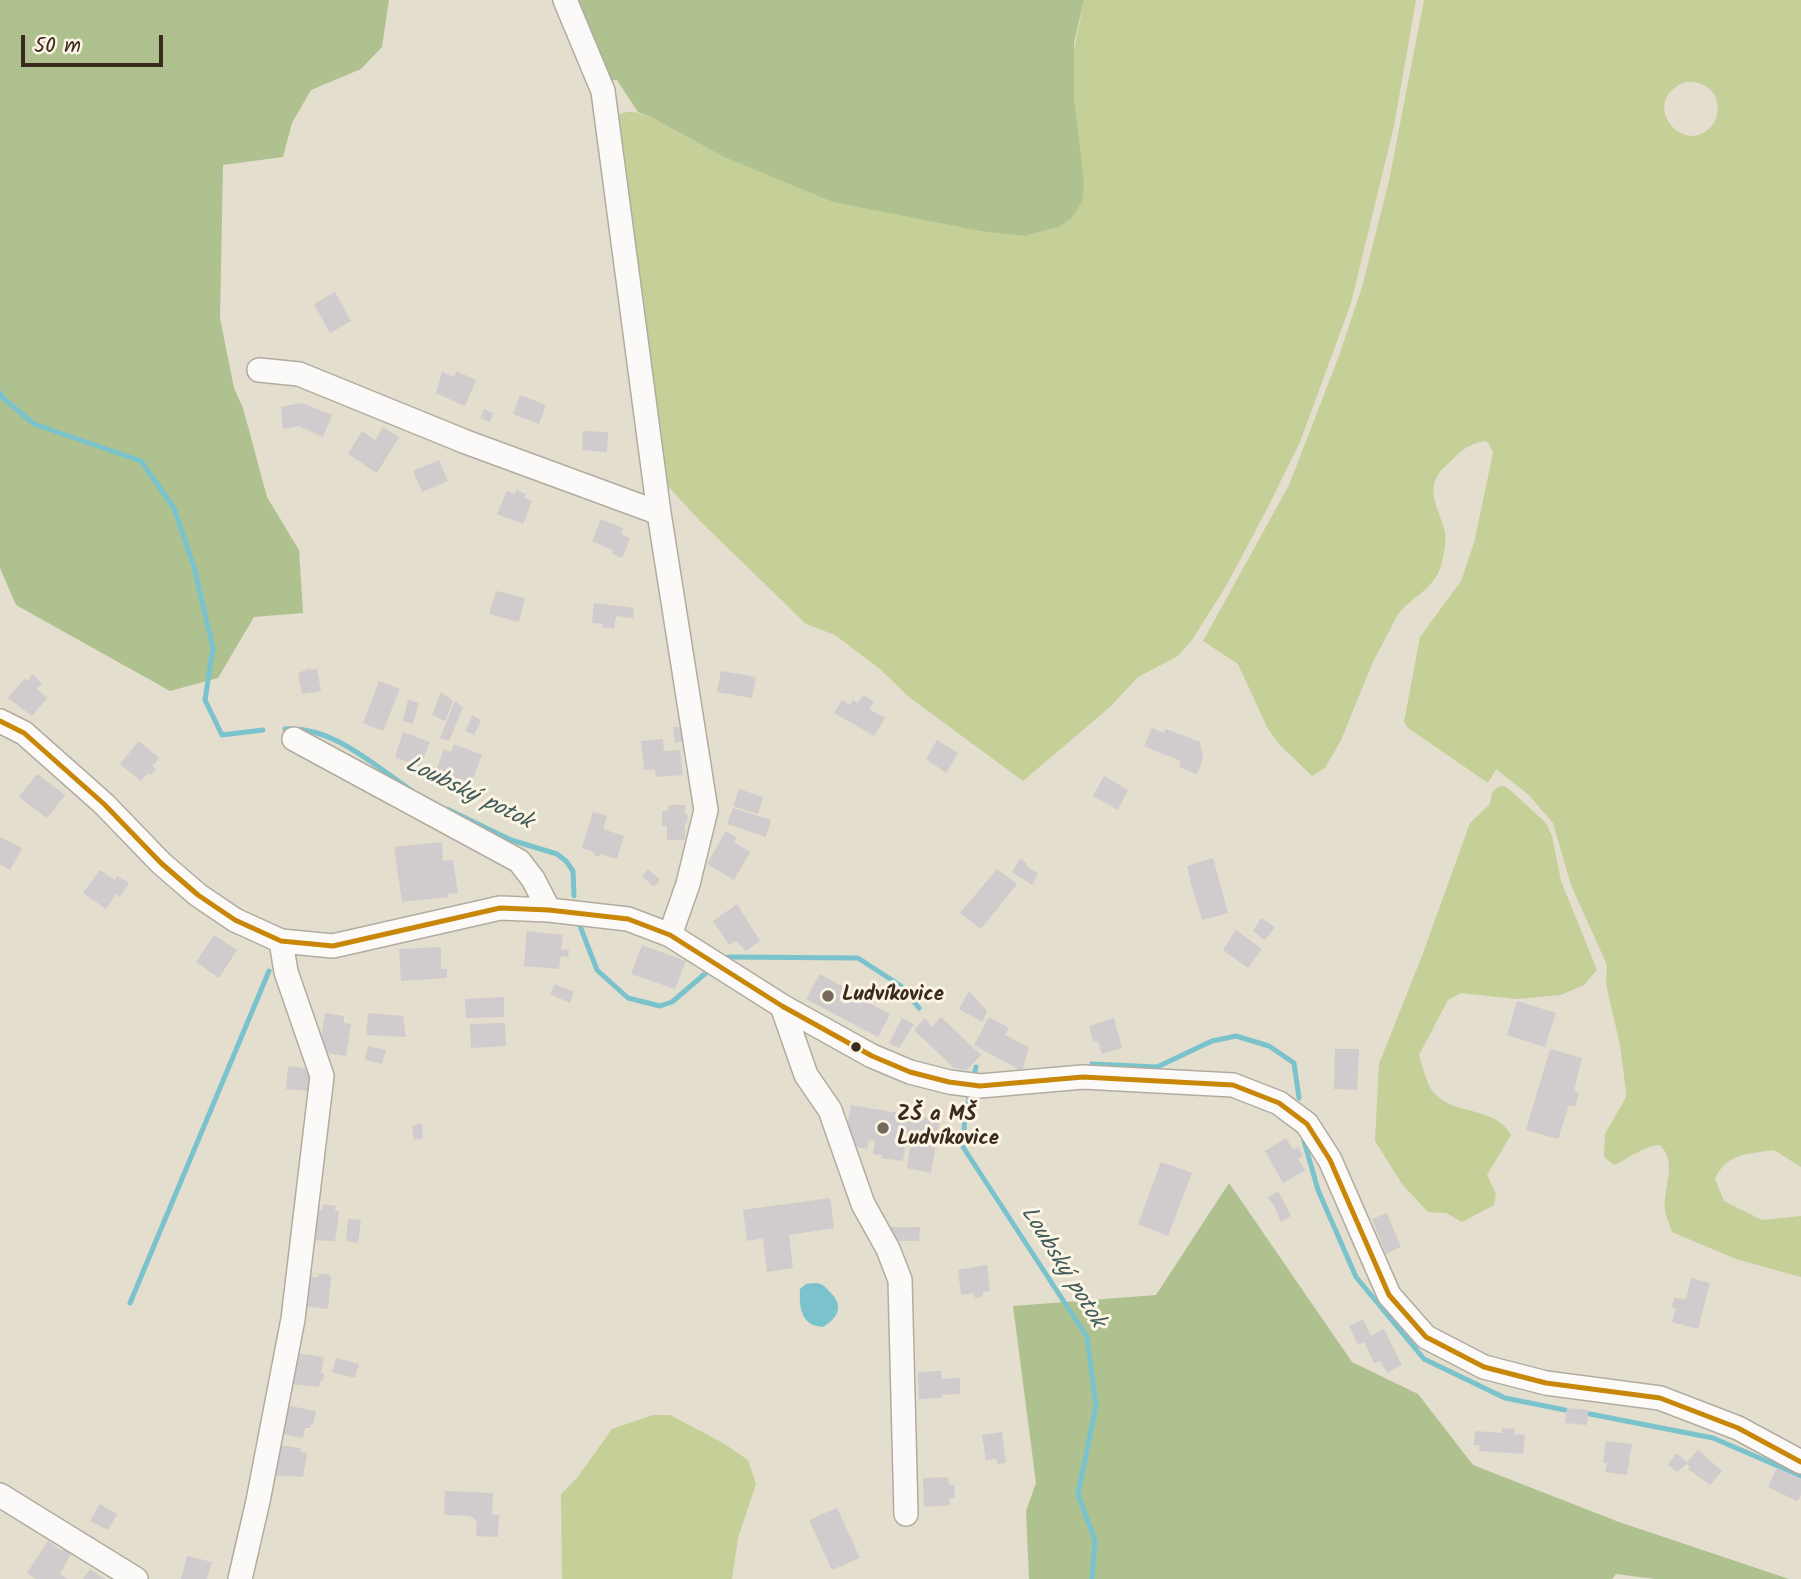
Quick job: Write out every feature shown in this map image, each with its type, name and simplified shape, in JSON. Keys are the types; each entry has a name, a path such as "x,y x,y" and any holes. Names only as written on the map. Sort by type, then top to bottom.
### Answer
{"street":[{"path":"565,0 603,90 659,513 706,810 688,884 670,935"},
{"path":"259,370 299,374 479,447 659,513"},
{"path":"0,721 24,733 104,804 161,863 198,895 235,920 281,941 333,946 500,908 549,910 628,919 670,935 782,1006 872,1056 910,1072 972,1085 1083,1077 1233,1085 1279,1103 1307,1124 1330,1160 1389,1295 1426,1337 1484,1367 1546,1383 1660,1398 1738,1428 1801,1462"},
{"path":"294,739 519,861 533,879 549,910"},
{"path":"240,1579 293,1319 322,1076 286,972 281,941"},
{"path":"782,1006 807,1075 830,1110 863,1204 888,1249 900,1280 906,1514"},
{"path":"0,1495 136,1579"}],"green space":[{"path":"0,0 389,0 382,47 361,69 311,90 292,123 283,157 223,165 220,318 234,388 243,408 267,497 299,550 303,613 254,617 218,678 170,691 16,605 0,568"},
{"path":"557,0 1084,0 1074,43 1074,98 1084,184 1082,202 1071,219 1059,227 1025,236 981,231 833,202 722,156 638,112 617,80 592,82"},
{"path":"1084,0 1416,0 1394,126 1351,303 1300,442 1267,509 1226,586 1192,640 1178,656 1138,677 1111,706 1023,781 909,697 880,669 835,635 806,624 700,521 668,486 617,134 620,114 638,113 649,116 722,156 1025,236 1059,227 1071,219 1073,55"},
{"path":"1424,0 1801,0 1801,1167 1774,1150 1732,1159 1715,1179 1724,1201 1762,1220 1801,1216 1801,1277 1736,1259 1672,1232 1665,1210 1669,1167 1660,1145 1642,1150 1614,1165 1604,1157 1605,1134 1626,1097 1620,1045 1606,984 1607,965 1571,885 1553,823 1529,795 1496,769 1488,783 1408,728 1404,722 1420,637 1461,581 1474,543 1493,453 1489,444 1485,441 1468,447 1456,455 1438,475 1433,489 1445,536 1440,569 1425,590 1397,616 1372,664 1341,740 1325,768 1312,776 1279,744 1268,729 1238,664 1203,641 1289,485 1339,356 1362,287 1389,181","holes":["1685,82 1699,83 1711,90 1718,108 1713,124 1702,134 1690,136 1679,132 1670,124 1665,114 1665,102 1671,91"]},
{"path":"1504,786 1546,823 1552,836 1561,881 1597,970 1584,985 1561,995 1516,999 1461,993 1448,1000 1419,1055 1427,1082 1445,1102 1495,1119 1511,1135 1487,1175 1496,1194 1494,1205 1462,1222 1446,1213 1428,1212 1402,1184 1375,1141 1379,1064 1470,823 1490,804 1492,793 1498,787"},
{"path":"1229,1183 1352,1362 1418,1394 1473,1465 1619,1522 1789,1579 1655,1579 1616,1574 1612,1579 1029,1579 1026,1511 1036,1483 1013,1306 1156,1295"},
{"path":"653,1415 670,1415 723,1443 748,1460 756,1484 738,1538 732,1579 562,1579 561,1494 577,1478 612,1429"}],"water":[{"path":"806,1284 823,1285 831,1293 838,1307 836,1316 823,1327 810,1323 801,1309 800,1289"}],"building":[{"path":"335,292 351,321 330,333 314,304"},
{"path":"456,371 476,380 465,406 436,393 442,372 454,377"},
{"path":"520,395 546,405 539,424 513,414"},
{"path":"302,403 332,415 323,437 299,426 283,429 281,407"},
{"path":"484,409 493,413 490,422 480,418"},
{"path":"383,427 399,437 377,473 348,454 362,431 375,440"},
{"path":"583,431 608,432 607,452 582,450"},
{"path":"439,460 448,481 422,492 413,471"},
{"path":"516,490 526,494 524,498 532,501 523,524 497,514 507,491 515,494"},
{"path":"601,519 623,528 621,534 630,538 622,558 612,554 613,550 592,541"},
{"path":"496,591 525,598 519,622 489,614"},
{"path":"594,603 634,608 633,618 616,616 614,629 592,623"},
{"path":"311,668 317,669 321,691 302,694 298,673"},
{"path":"721,671 756,677 752,698 717,692"},
{"path":"32,674 42,683 37,689 47,698 32,716 8,698 25,678 28,681"},
{"path":"379,681 400,689 383,731 363,723"},
{"path":"441,692 453,701 445,721 432,715"},
{"path":"863,695 874,702 869,709 885,718 874,736 834,713 842,700 850,705 853,700 858,703"},
{"path":"408,700 419,703 413,724 403,721"},
{"path":"455,701 463,708 449,741 440,738"},
{"path":"473,715 481,721 474,735 465,731"},
{"path":"673,727 681,727 683,741 675,743"},
{"path":"1152,728 1164,733 1166,729 1200,742 1203,759 1197,774 1179,767 1181,761 1144,746"},
{"path":"403,732 430,742 420,767 395,757"},
{"path":"663,739 664,751 680,750 683,775 656,777 655,769 644,770 641,741"},
{"path":"937,740 958,753 946,773 926,759"},
{"path":"139,741 159,758 152,766 156,769 141,781 120,764"},
{"path":"454,744 482,755 471,784 436,771 444,749 451,752"},
{"path":"37,774 65,795 47,818 19,797"},
{"path":"1104,776 1128,790 1118,810 1093,796"},
{"path":"739,789 763,797 758,814 733,806"},
{"path":"668,805 685,805 685,814 688,814 685,840 667,840 667,826 662,826 662,811 668,811"},
{"path":"733,808 771,820 766,837 727,824"},
{"path":"593,812 607,816 603,829 624,836 617,859 601,854 600,857 582,848"},
{"path":"726,831 737,838 734,842 750,852 734,880 707,864"},
{"path":"0,837 22,848 10,870 0,864"},
{"path":"442,842 443,861 453,860 458,893 447,894 448,897 402,902 394,847"},
{"path":"1213,858 1228,913 1202,920 1187,866"},
{"path":"1020,859 1038,873 1032,885 1012,872"},
{"path":"648,869 660,880 654,887 642,876"},
{"path":"997,869 1017,884 981,929 960,913"},
{"path":"100,870 115,880 117,876 129,883 120,897 116,894 106,909 83,893"},
{"path":"737,904 760,941 746,951 736,941 729,945 713,921"},
{"path":"1261,918 1275,927 1265,940 1253,931"},
{"path":"1236,930 1262,949 1248,968 1223,950"},
{"path":"527,931 563,935 561,949 569,950 568,957 561,956 559,969 524,966"},
{"path":"214,935 237,950 219,978 196,962"},
{"path":"642,945 686,961 675,989 631,974"},
{"path":"441,947 441,969 447,969 447,978 401,981 399,949"},
{"path":"820,974 855,993 857,990 872,998 869,1003 890,1014 878,1037 806,999"},
{"path":"555,984 574,992 570,1003 550,994"},
{"path":"969,991 987,1011 982,1022 959,1009"},
{"path":"504,997 504,1017 466,1018 465,999"},
{"path":"1517,1001 1556,1013 1545,1047 1507,1035"},
{"path":"325,1013 344,1016 344,1023 351,1024 346,1056 319,1052"},
{"path":"368,1013 403,1016 406,1037 366,1035"},
{"path":"941,1017 981,1055 967,1070 954,1068 914,1030 925,1018 932,1027"},
{"path":"989,1017 1009,1028 1005,1035 1029,1047 1022,1071 974,1045"},
{"path":"902,1018 914,1024 899,1048 889,1043"},
{"path":"1114,1018 1122,1048 1102,1054 1098,1041 1093,1042 1089,1026"},
{"path":"505,1023 506,1046 471,1048 470,1024"},
{"path":"368,1046 386,1050 382,1064 365,1060"},
{"path":"1335,1049 1359,1049 1357,1090 1334,1089"},
{"path":"1550,1049 1582,1058 1574,1091 1579,1093 1575,1107 1569,1105 1558,1139 1526,1130"},
{"path":"288,1066 310,1069 308,1091 286,1089"},
{"path":"851,1105 940,1120 931,1173 907,1168 910,1147 905,1146 903,1161 873,1154 875,1141 869,1140 867,1149 844,1144"},
{"path":"422,1124 423,1138 414,1140 412,1125"},
{"path":"1286,1138 1293,1150 1298,1147 1303,1156 1298,1158 1305,1170 1283,1183 1265,1151"},
{"path":"1161,1162 1192,1173 1168,1236 1138,1224"},
{"path":"1278,1191 1291,1216 1281,1222 1268,1197"},
{"path":"830,1198 834,1228 789,1235 793,1268 767,1272 763,1238 747,1241 743,1210"},
{"path":"323,1204 336,1206 335,1211 339,1211 335,1241 310,1240 314,1209 322,1210"},
{"path":"1387,1213 1401,1247 1386,1254 1372,1219"},
{"path":"348,1219 361,1220 358,1243 346,1241"},
{"path":"891,1227 920,1227 919,1241 891,1241"},
{"path":"987,1265 990,1291 975,1298 974,1293 961,1295 958,1270"},
{"path":"318,1274 329,1274 331,1278 328,1309 303,1306 307,1277 318,1277"},
{"path":"1691,1278 1710,1283 1698,1329 1672,1322 1676,1308 1672,1307 1674,1298 1686,1299"},
{"path":"1363,1319 1371,1336 1384,1329 1402,1365 1387,1373 1380,1361 1374,1363 1364,1342 1358,1345 1349,1326"},
{"path":"295,1353 324,1357 321,1373 324,1374 319,1387 292,1384"},
{"path":"336,1358 359,1364 355,1378 332,1372"},
{"path":"941,1371 942,1379 960,1378 960,1394 919,1399 918,1372"},
{"path":"285,1405 316,1411 313,1425 305,1428 303,1438 280,1434"},
{"path":"1567,1408 1588,1410 1587,1425 1565,1423"},
{"path":"1502,1428 1515,1429 1514,1434 1525,1435 1523,1454 1479,1451 1480,1445 1474,1445 1475,1431 1502,1433"},
{"path":"1002,1432 1006,1463 997,1464 997,1459 986,1460 982,1435"},
{"path":"1606,1441 1632,1444 1627,1475 1605,1472 1607,1463 1603,1463"},
{"path":"279,1445 301,1448 300,1452 307,1453 303,1477 273,1475"},
{"path":"1698,1450 1722,1471 1710,1485 1688,1469 1690,1467 1687,1464 1677,1472 1668,1465 1676,1453 1687,1462"},
{"path":"1777,1468 1801,1479 1801,1495 1797,1501 1768,1487"},
{"path":"948,1477 949,1485 954,1485 955,1498 949,1498 950,1505 924,1507 923,1478"},
{"path":"445,1491 493,1493 492,1515 499,1515 498,1537 476,1536 477,1521 470,1516 444,1515"},
{"path":"100,1504 117,1514 108,1530 90,1521"},
{"path":"837,1508 860,1558 832,1570 809,1520"},
{"path":"48,1541 62,1551 64,1547 72,1552 60,1574 68,1579 36,1579 27,1573"},
{"path":"187,1556 212,1562 207,1579 181,1579"},
{"path":"90,1569 105,1579 83,1579"}],"waterway":[{"name":"Loubský potok","path":"0,393 34,424 141,461 174,508 194,567 213,648 205,700 222,735 263,730"},
{"name":"Loubský potok","path":"285,729 303,730 336,740 411,790"},
{"name":"Loubský potok","path":"447,809 511,840 557,854 573,871 574,896"},
{"name":"Loubský potok","path":"580,926 597,970 628,998 660,1006 672,1002 707,972"},
{"name":"Loubský potok","path":"728,957 858,958 901,986 919,1008"},
{"path":"130,1303 269,971"},
{"path":"1092,1064 1157,1067 1212,1041 1236,1036 1269,1046 1294,1063 1299,1098"},
{"name":"Loubský potok","path":"973,1080 976,1067"},
{"name":"Loubský potok","path":"971,1090 965,1116 963,1147 1087,1337 1096,1406 1078,1494 1095,1541 1092,1579"},
{"path":"1304,1141 1318,1190 1356,1277 1424,1359 1505,1398 1565,1410"},
{"path":"1590,1414 1713,1438 1801,1476"}],"transit line":[{"path":"0,721 24,733 104,804 161,863 198,895 235,920 281,941 333,946 500,908 549,910 628,919 670,935 782,1006 872,1056 910,1072 949,1082 980,1086 1083,1077 1233,1085 1279,1103 1307,1124 1330,1160 1389,1295 1426,1337 1484,1367 1546,1383 1660,1398 1738,1428 1801,1462"}],"place":[{"name":"Ludvíkovice","path":"828,996"},
{"name":"ZŠ a MŠ Ludvíkovice","path":"883,1128"}]}
